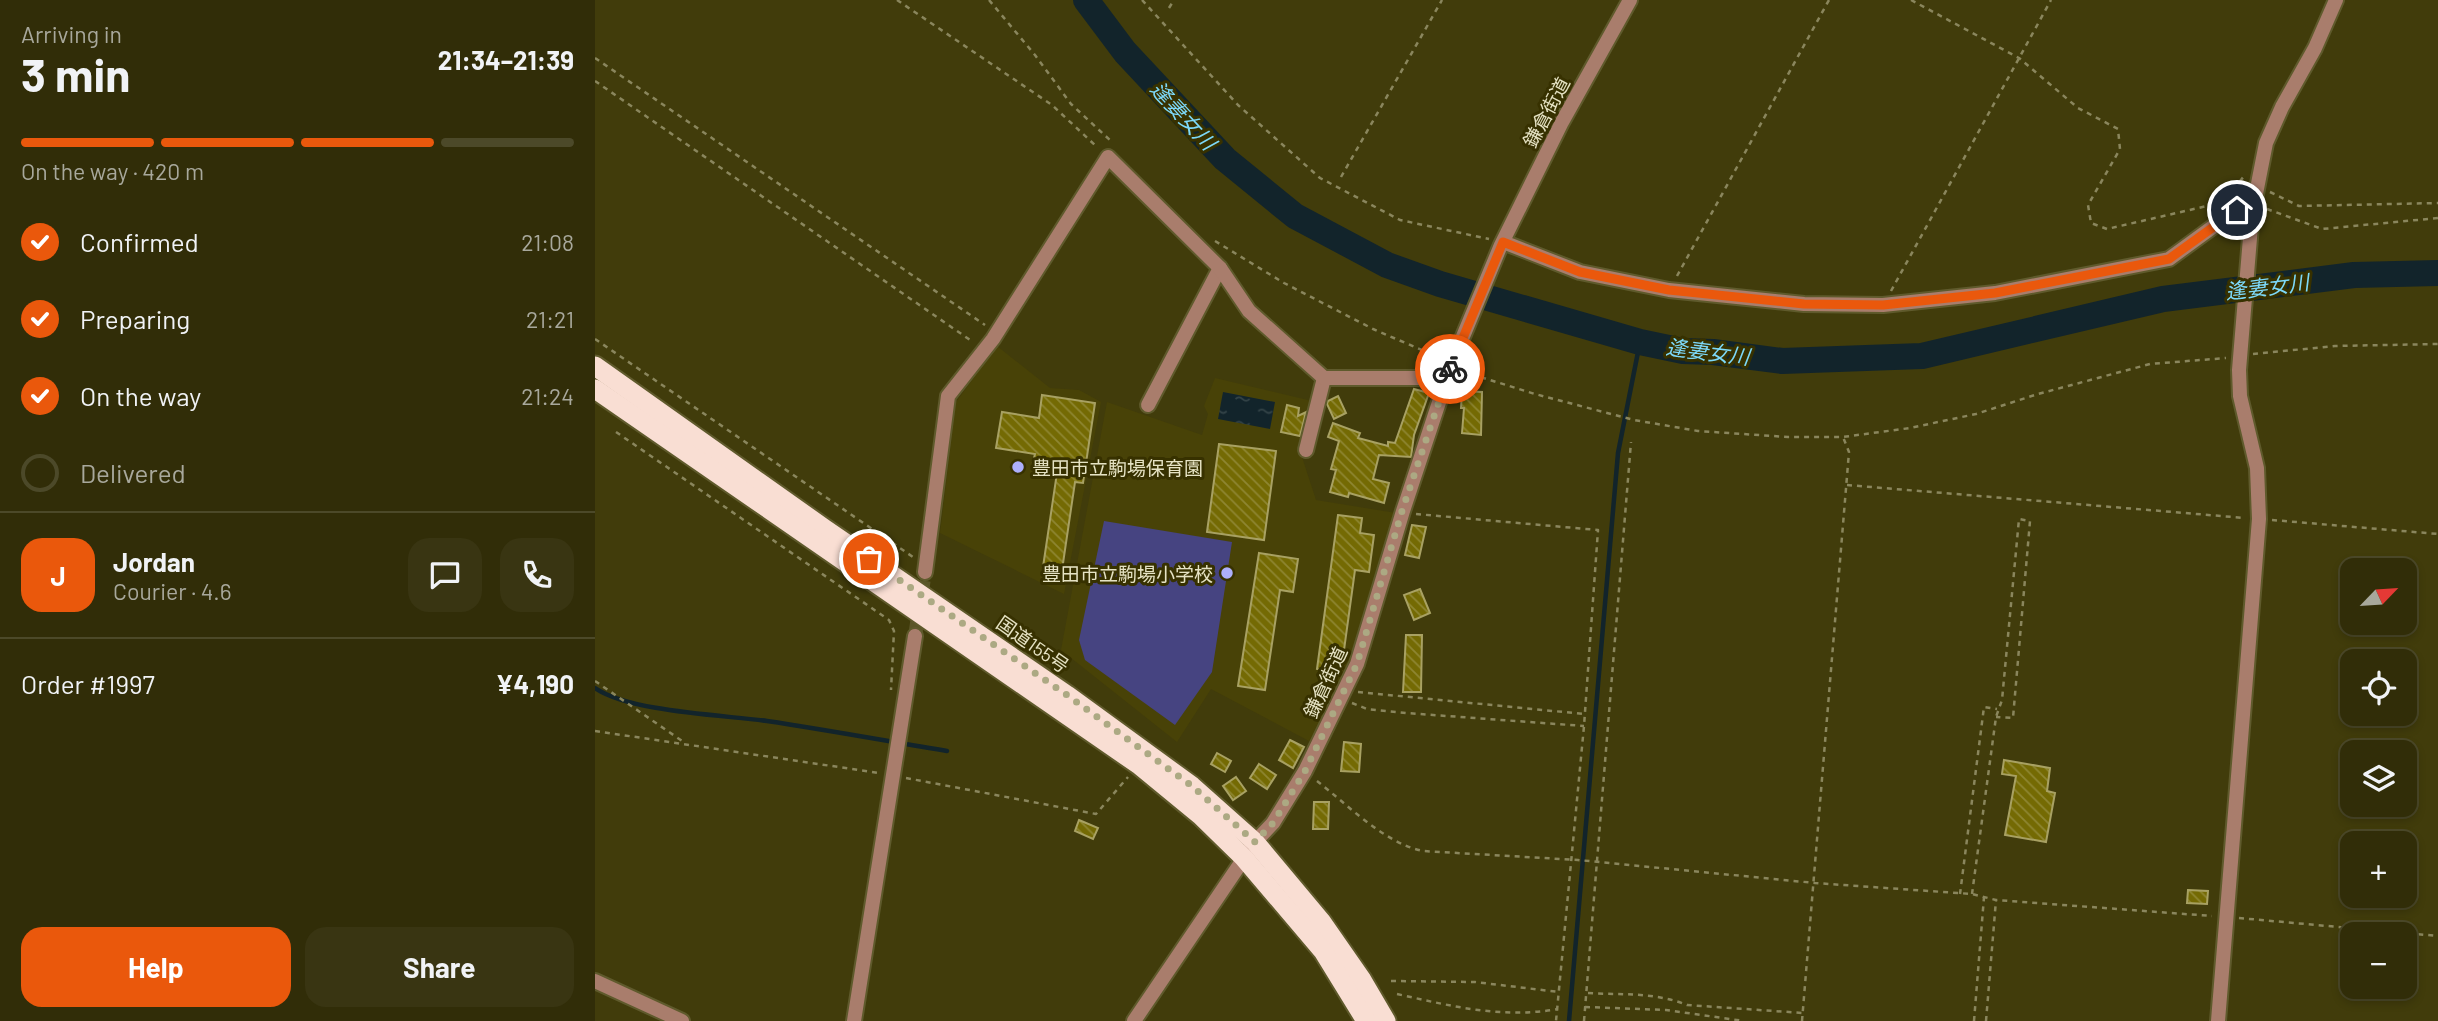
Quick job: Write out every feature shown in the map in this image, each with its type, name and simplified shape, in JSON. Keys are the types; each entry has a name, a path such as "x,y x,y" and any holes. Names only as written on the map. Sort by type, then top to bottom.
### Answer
{"highway":[{"name":"国道155号","path":"595,366 825,529 1067,695 1192,786 1249,850 1321,921 1362,980 1386,1021"},
{"name":"国道155号","path":"595,389 1139,765 1201,816 1249,850 1323,951 1366,1021"}],"street":[{"name":"鎌倉街道","path":"1134,1021 1249,850 1273,823 1305,771 1357,664 1402,511 1453,361 1502,243 1562,122 1630,0"},
{"path":"2218,1021 2259,519 2257,468 2240,396 2239,357 2252,211 2266,143 2282,107 2315,48 2336,0"},
{"path":"925,569 948,396 990,342 1114,154 1220,268 1249,311 1324,378 1447,378"},
{"path":"1502,243 1580,272 1669,290 1804,304 1883,305 1995,293 2169,259 2237,210 2252,211"},
{"path":"1148,405 1220,268"},
{"path":"1306,450 1324,378"},
{"path":"854,1021 915,636"},
{"path":"595,981 682,1021"}],"path":[{"path":"897,0 1052,105 1114,154"},
{"path":"989,0 1035,55 1070,104 1114,154"},
{"path":"1142,0 1238,105 1320,178 1400,220 1502,243"},
{"path":"1169,8 1174,0"},
{"path":"1341,177 1442,0"},
{"path":"1669,290 1829,0"},
{"path":"1911,0 2019,58 2078,108 2118,129 2120,149 2088,205 2091,223 2107,229 2223,202 2248,170"},
{"path":"1883,305 2051,0"},
{"path":"595,58 990,342"},
{"path":"595,81 990,342"},
{"path":"2268,191 2299,206 2438,203"},
{"path":"2252,211 2260,206 2322,229 2438,218"},
{"path":"1206,236 1284,283 1373,329 1453,361 1473,375 1634,420 1698,431 1788,437 1843,437 1910,428 1976,414 2150,364 2335,346 2438,344"},
{"path":"595,339 925,569"},
{"path":"616,432 888,620 894,631 891,695"},
{"path":"1802,1021 1847,485 1849,452 1843,437"},
{"path":"1584,1021 1631,442"},
{"path":"1847,485 2438,534"},
{"path":"1402,511 1598,530 1584,726 1556,1021"},
{"path":"1972,894 1997,709 2002,700 2019,519 2030,521 2013,718 1996,717"},
{"path":"595,681 688,745"},
{"path":"1342,693 1584,715"},
{"path":"1342,693 1367,709 1584,726"},
{"path":"1960,894 1984,707 1997,709"},
{"path":"595,730 893,775 1096,814 1139,765"},
{"path":"1305,771 1391,838 1405,847 1423,850 1578,860 1815,883 1972,894 1996,900 2438,936"},
{"path":"1974,1021 1984,897"},
{"path":"1986,1021 1996,900"},
{"path":"1391,981 1475,982 1559,992"},
{"path":"1588,992 1650,994 1687,1005 1803,1013"},
{"path":"1397,994 1473,1011 1540,1012 1557,1009"},
{"path":"1585,1006 1665,1010 1744,1021"}],"shaded area":[{"name":"豊田市立駒場保育園","path":"997,346 1050,388 1079,390 1101,402 1064,594 940,533 956,402"},
{"name":"豊田市立駒場小学校","path":"1215,378 1312,401 1301,454 1316,500 1396,513 1347,675 1309,741 1211,689 1177,742 1061,650 1107,402 1202,435 1208,414 1204,406"},
{"path":"1104,521 1232,542 1212,672 1175,725 1085,660 1079,640"}],"water":[{"path":"1223,392 1275,402 1270,429 1218,419"}],"building":[{"path":"1414,389 1429,393 1414,435 1411,457 1379,455 1373,479 1389,483 1384,503 1349,493 1348,497 1330,492 1336,470 1331,469 1339,441 1328,437 1333,423 1360,433 1358,438 1388,446 1388,442 1395,443"},
{"path":"1462,391 1482,392 1481,435 1462,433"},
{"path":"1042,395 1095,403 1083,483 1075,482 1062,570 1043,567 1058,466 1033,462 1035,454 996,448 1002,412 1039,418"},
{"path":"1338,396 1346,413 1334,419 1327,404"},
{"path":"1287,405 1299,408 1298,416 1306,412 1300,436 1281,432"},
{"path":"1219,444 1276,451 1264,540 1207,532"},
{"path":"1338,515 1362,518 1360,533 1374,535 1369,572 1355,570 1341,672 1317,669"},
{"path":"1412,525 1426,527 1419,558 1405,555"},
{"path":"1259,553 1298,559 1293,592 1280,590 1265,690 1238,686"},
{"path":"1420,589 1430,613 1414,620 1404,595"},
{"path":"1406,635 1422,635 1421,692 1403,692"},
{"path":"1290,740 1304,747 1293,768 1279,760"},
{"path":"1344,742 1361,744 1359,772 1341,771"},
{"path":"1217,753 1231,761 1225,772 1211,764"},
{"path":"2004,760 2050,768 2047,791 2055,793 2046,842 2005,835 2016,776 2002,774"},
{"path":"1259,764 1276,775 1267,789 1250,778"},
{"path":"1236,777 1246,791 1233,800 1223,786"},
{"path":"1314,802 1329,802 1328,829 1313,829"},
{"path":"1079,820 1098,828 1093,839 1075,831"},
{"path":"2188,890 2208,891 2207,904 2187,903"}],"waterway":[{"name":"逢妻女川","path":"1086,0 1125,52 1225,159 1295,216 1387,265 1440,284 1640,342 1683,351 1782,361 1922,356 2163,299 2354,275 2438,273"},
{"path":"1569,1021 1618,453 1640,342"},
{"path":"595,688 611,696 653,707 767,721 947,751"}],"tunnel":[{"path":"915,636 925,572"}],"way so far":[{"path":"869,559 1067,695 1192,786 1255,842 1273,823 1305,771 1357,664 1402,511 1450,369"}],"place":[{"name":"豊田市立駒場保育園","path":"1018,467"},
{"name":"豊田市立駒場小学校","path":"1227,573"}],"route":[{"path":"1450,369 1503,242 1580,272 1669,290 1804,304 1883,305 1995,293 2169,259 2237,210"}]}
